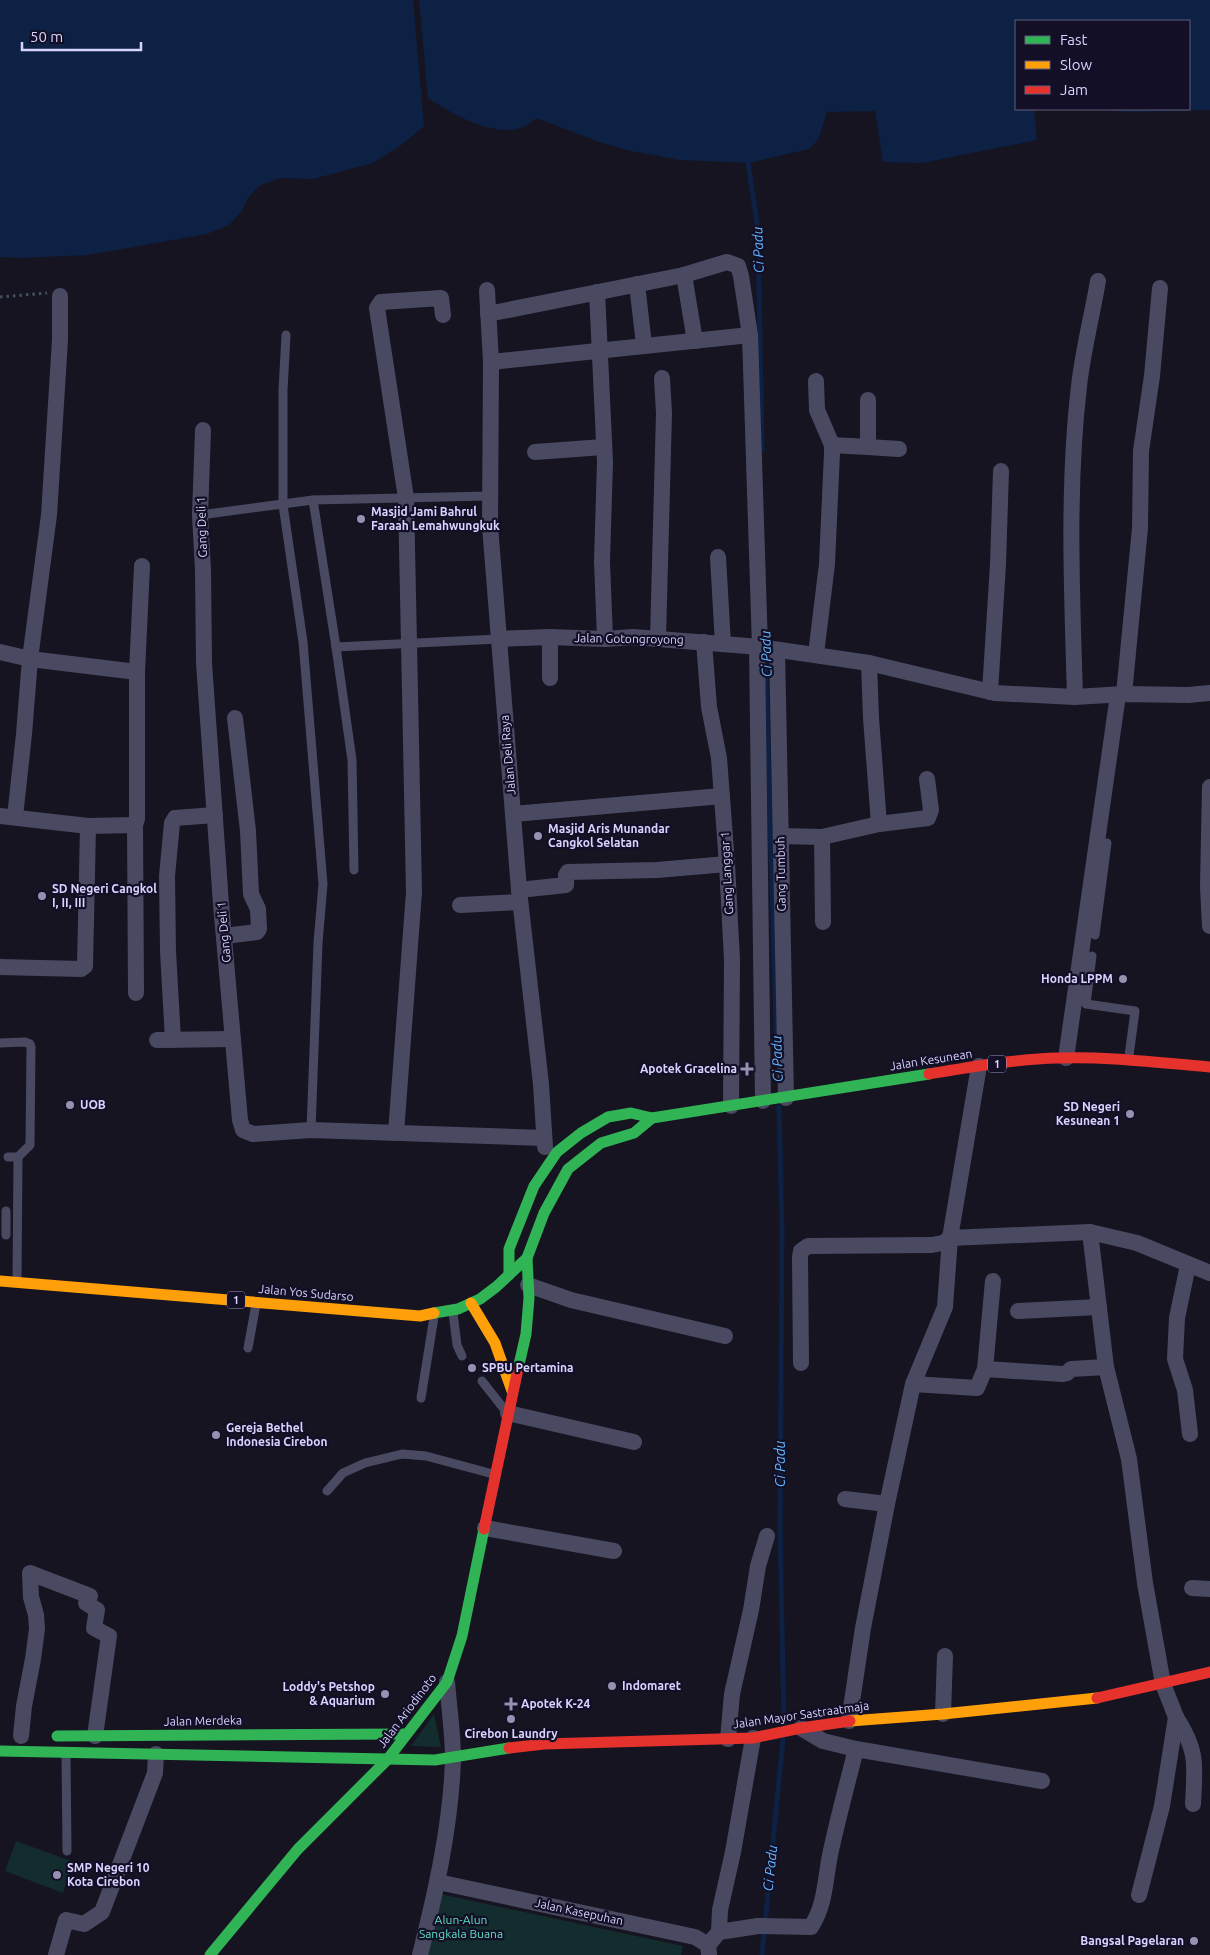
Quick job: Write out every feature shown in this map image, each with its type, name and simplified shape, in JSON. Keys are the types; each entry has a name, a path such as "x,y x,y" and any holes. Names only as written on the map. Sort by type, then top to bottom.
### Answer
{"main road":[{"name":"Jalan Kesunean","path":"724,1107 979,1066 1066,1058 1128,1060 1210,1067"},
{"name":"Jalan Yos Sudarso","path":"509,1275 509,1249 534,1186 557,1152 581,1133 608,1118 631,1113 652,1118 724,1107"},
{"name":"Jalan Yos Sudarso","path":"0,1281 420,1316 435,1315 471,1303 496,1287 527,1258 544,1213 568,1169 601,1143 634,1133 652,1118"},
{"name":"Jalan Ariodinoto","path":"210,1955 298,1849 387,1760 447,1682 462,1636 512,1392 526,1334 529,1298 527,1258"},
{"name":"Jalan Ariodinoto","path":"471,1303 495,1343 512,1392"},
{"name":"Jalan Mayor Sastraatmaja","path":"387,1760 427,1761 544,1744 760,1737 801,1728 849,1721 943,1714 1091,1699 1210,1672"},
{"name":"Jalan Merdeka","path":"46,1736 406,1734"},
{"path":"80,1752 88,1736"},
{"path":"0,1751 387,1760"}],"street":[{"path":"488,314 684,275 727,262 738,266 750,335 767,648 763,1101"},
{"path":"684,275 695,341"},
{"path":"1075,697 1070,564 1071,497 1079,387 1098,281"},
{"path":"637,284 644,346"},
{"path":"1066,1058 1121,694 1140,528 1141,451 1152,376 1160,288"},
{"name":"Jalan Deli Raya","path":"487,290 491,362 490,526 498,639 519,896 541,1084 546,1166 555,1193"},
{"path":"597,292 598,350 605,462 602,561 605,639"},
{"path":"60,296 60,340 49,515 8,817 88,826 135,825"},
{"path":"396,1133 414,892 406,498 377,308 381,302 441,298 443,315"},
{"path":"491,362 750,335"},
{"path":"658,638 664,413 662,378"},
{"path":"816,381 817,410 832,445 827,564 816,654"},
{"path":"868,400 868,447"},
{"name":"Gang Deli 1","path":"203,430 200,515 203,570 204,663 224,936 242,1130 253,1134 311,1130 544,1138"},
{"path":"832,445 898,449"},
{"path":"535,452 603,447"},
{"path":"990,692 998,564 1000,471"},
{"path":"718,557 723,644"},
{"path":"136,993 135,825 137,819 137,672 142,566"},
{"path":"550,637 550,678"},
{"name":"Jalan Gotongroyong","path":"498,639 550,637 605,639 633,637 767,648 869,663 990,692 1075,697 1121,694 1179,696 1210,694"},
{"name":"Gang Langgar 1","path":"704,642 709,707 719,758 732,960 724,1107"},
{"name":"Gang Tumbuh","path":"767,648 780,836 786,1098"},
{"path":"0,652 30,659 137,672"},
{"path":"869,663 879,824"},
{"path":"224,936 257,932 260,929 258,908 251,894 248,832 235,718"},
{"path":"780,836 822,837 879,824 928,818 931,810 926,779"},
{"path":"1210,787 1210,926"},
{"path":"513,814 722,796"},
{"path":"215,815 175,818 172,821 172,836 168,845 167,876 168,951 165,1040 233,1038"},
{"path":"0,967 81,969 85,966 88,826"},
{"path":"822,837 823,922"},
{"path":"460,905 519,896 566,885 566,875 568,872 657,870 727,864"},
{"path":"849,1721 863,1628 913,1384 945,1307 950,1238 979,1066"},
{"path":"1090,1232 1106,1367 1129,1459 1145,1583 1163,1684 1176,1717 1188,1735 1192,1746 1195,1768 1192,1804"},
{"path":"801,1363 800,1257 803,1248 808,1246 932,1245 943,1243 950,1238 1090,1232 1137,1243 1210,1274"},
{"path":"1188,1265 1177,1318 1175,1359 1185,1390 1190,1434"},
{"path":"913,1384 977,1388 985,1369 993,1280"},
{"path":"528,1284 572,1300 725,1336"},
{"path":"1018,1311 1098,1307"},
{"path":"985,1369 1063,1374 1072,1368 1106,1367"},
{"path":"508,1413 634,1442"},
{"path":"845,1499 887,1504"},
{"path":"485,1528 614,1552"},
{"path":"728,1739 732,1694 752,1610 758,1566 767,1536"},
{"path":"19,1736 34,1659 37,1628 36,1614 31,1597 30,1573 90,1596 86,1603 97,1610 94,1628 109,1636 88,1736"},
{"path":"1192,1588 1210,1589"},
{"path":"943,1714 946,1656"},
{"path":"420,1955 438,1882 450,1798 453,1757 447,1682"},
{"path":"1139,1895 1162,1806 1176,1717"},
{"path":"801,1728 823,1741 856,1749 1042,1782"},
{"path":"709,1950 719,1932 720,1910 760,1737"},
{"path":"719,1932 764,1926 811,1927 819,1913 832,1847 856,1749"},
{"path":"56,1955 66,1920 84,1924 102,1912 155,1772 156,1754"},
{"name":"Jalan Kasepuhan","path":"438,1882 695,1937 709,1950"}],"lane":[{"path":"286,335 283,390 283,505 302,642 323,884 318,943 311,1130"},
{"path":"200,515 313,500 490,496"},
{"path":"313,500 352,760 354,870"},
{"path":"336,647 498,639"},
{"path":"1095,935 1107,843"},
{"path":"1092,956 1086,1004 1134,1011 1128,1060"},
{"path":"0,1043 25,1042 30,1044 31,1047 30,1144 13,1158 18,1223 17,1282"},
{"path":"6,1211 6,1235"},
{"path":"6,1223 18,1223"},
{"path":"248,1348 257,1302"},
{"path":"453,1310 457,1345 462,1356"},
{"path":"421,1398 435,1315"},
{"path":"482,1381 508,1413"},
{"path":"327,1491 343,1473 365,1463 402,1454 426,1456 495,1474"},
{"path":"66,1752 67,1851"}],"path":[{"path":"0,297 37,293 54,293 60,296"}],"green space":[{"path":"434,1714 441,1747 411,1746"},
{"path":"16,1841 74,1862 63,1893 5,1871"},
{"name":"Alun-Alun Sangkala Buana","path":"440,1894 683,1946 681,1955 427,1955"}],"water":[{"path":"0,0 413,0 424,126 400,146 373,163 313,179 280,178 259,186 248,198 241,212 229,225 207,234 88,255 0,257"},
{"path":"419,0 1210,0 1210,110 1130,112 1105,110 1190,110 1190,20 1015,20 1015,110 1034,110 1037,140 922,163 883,162 875,111 827,112 818,140 809,149 748,163 680,160 626,150 599,142 537,118 522,127 509,130 497,129 472,122 428,98"}],"waterway":[{"name":"Ci Padu","path":"748,163 758,230 762,451"},
{"name":"Ci Padu","path":"765,649 777,1056"},
{"name":"Ci Padu","path":"779,1107 782,1229 780,1528 784,1726"},
{"name":"Ci Padu","path":"762,1955 783,1739"}],"traffic: fast":[{"path":"509,1275 509,1249 534,1186 557,1152 581,1133 608,1117 631,1113 652,1118 929,1074"},
{"path":"434,1313 458,1309 480,1299 496,1287 527,1258 544,1213 568,1169 601,1143 634,1133 652,1118"},
{"path":"518,1369 526,1334 529,1298 527,1258"},
{"path":"210,1955 298,1849 387,1760 447,1682 462,1636 484,1529"},
{"path":"57,1736 405,1734"},
{"path":"0,1751 435,1760 509,1748"}],"traffic: slow":[{"path":"0,1281 420,1316 434,1313"},
{"path":"471,1303 495,1343 512,1391"},
{"path":"850,1721 943,1714 1097,1698"}],"traffic: jam":[{"path":"929,1074 1009,1062 1058,1058 1115,1059 1210,1067"},
{"path":"484,1529 518,1369"},
{"path":"1097,1698 1210,1672"},
{"path":"509,1748 544,1744 753,1738 801,1728 850,1721"}],"place":[{"name":"Masjid Jami Bahrul Faraah Lemahwungkuk","path":"361,519"},
{"name":"Masjid Aris Munandar Cangkol Selatan","path":"538,836"},
{"name":"SD Negeri Cangkol I, II, III","path":"42,896"},
{"name":"Honda LPPM","path":"1123,979"},
{"name":"Apotek Gracelina","path":"747,1069"},
{"name":"UOB","path":"70,1105"},
{"name":"SD Negeri Kesunean 1","path":"1130,1114"},
{"name":"SPBU Pertamina","path":"472,1368"},
{"name":"Gereja Bethel Indonesia Cirebon","path":"216,1435"},
{"name":"Indomaret","path":"612,1686"},
{"name":"Loddy's Petshop & Aquarium","path":"385,1694"},
{"name":"Apotek K-24","path":"511,1704"},
{"name":"Cirebon Laundry","path":"511,1719"},
{"name":"SMP Negeri 10 Kota Cirebon","path":"57,1875"},
{"name":"Bangsal Pagelaran","path":"1194,1941"}]}
